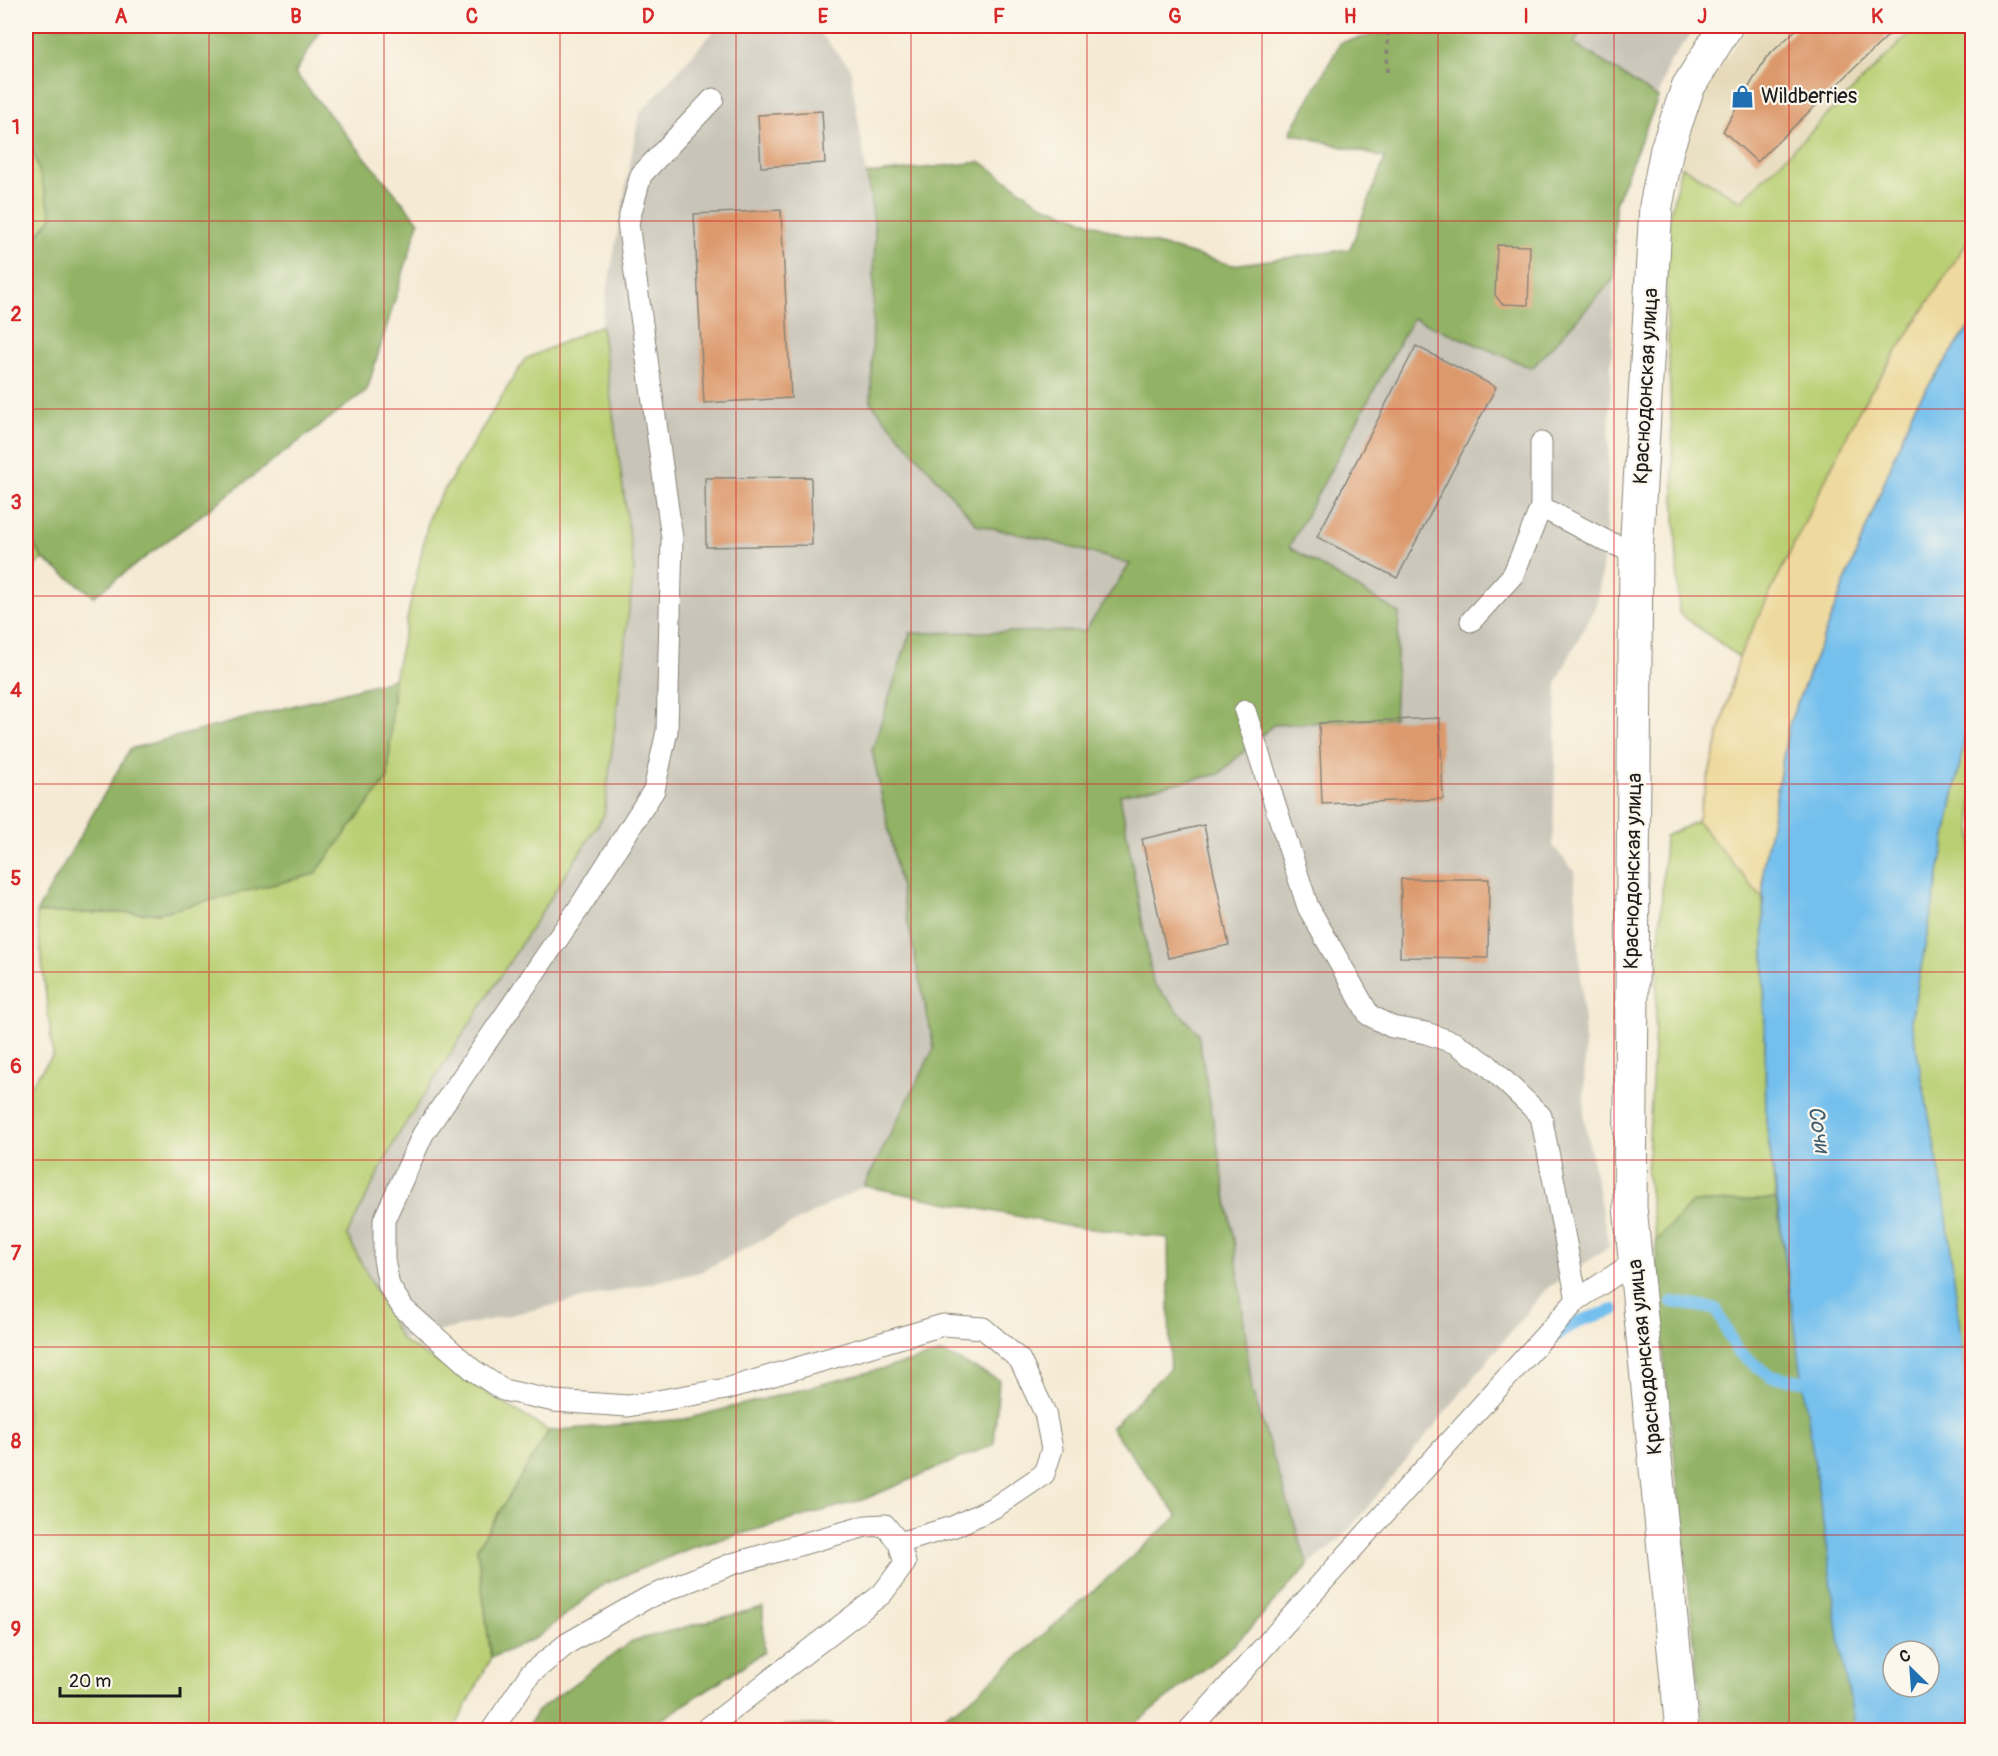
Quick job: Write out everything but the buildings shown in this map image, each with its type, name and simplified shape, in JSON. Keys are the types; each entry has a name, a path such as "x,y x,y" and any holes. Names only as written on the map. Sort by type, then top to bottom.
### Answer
{"street":[{"name":"Краснодонская улица","path":"1682,1731 1630,1184 1636,553 1656,206 1667,149 1688,87 1726,26"}],"lane":[{"path":"713,99 641,175 628,223 672,538 667,731 654,790 579,908 423,1134 384,1220 384,1259 389,1286 404,1308 473,1370 503,1390 554,1401 628,1406 726,1389 943,1325 983,1328 1020,1360 1045,1413 1052,1449 1044,1474 995,1507 955,1526 899,1543"},
{"path":"1471,621 1513,574 1541,507 1541,443"},
{"path":"1541,507 1606,541 1636,553"},
{"path":"1245,711 1308,907 1369,1015 1392,1027 1426,1033 1455,1043 1488,1065 1541,1116 1577,1300"},
{"path":"1189,1731 1577,1300 1636,1261"},
{"path":"492,1731 530,1674 568,1643 648,1598 732,1564 866,1526 885,1525 899,1543 905,1563 882,1594 705,1731"}],"path":[{"path":"1387,72 1388,26"}],"shaded area":[{"path":"739,26 813,26 850,67 875,230 977,525 1042,539 1131,564 1085,631 910,633 872,750 934,1048 864,1186 700,1272 401,1340 347,1235 397,1137 634,569 601,325 639,114 714,31"},
{"path":"1585,26 1697,26 1669,63 1658,98 1574,43"},
{"path":"1748,26 1917,26 1741,201 1681,166 1700,97"},
{"path":"1614,279 1606,541 1597,603 1557,681 1553,846 1574,871 1585,1039 1584,1118 1609,1247 1546,1289 1344,1536 1308,1566 1252,1390 1198,1033 1153,983 1120,795 1219,774 1273,725 1394,717 1399,613 1289,547 1413,318 1531,368"}],"green space":[{"path":"26,26 323,26 295,73 419,222 367,390 94,596 43,559 26,532 26,250 52,217 26,126"},
{"path":"1417,26 1585,26 1574,43 1658,98 1615,204 1614,279 1532,368 1413,318 1289,547 1399,613 1394,718 1273,725 1219,774 1120,795 1153,983 1198,1033 1235,1246 1252,1390 1308,1566 1234,1645 1127,1730 923,1730 968,1701 1178,1516 1111,1428 1170,1368 1168,1238 1067,1226 864,1186 934,1048 872,750 910,633 1085,631 1130,564 1042,539 977,525 871,403 875,230 867,174 981,162 1041,204 1120,234 1232,265 1350,249 1385,158 1290,133 1341,42"},
{"path":"1917,26 1972,26 1972,235 1862,405 1739,657 1679,613 1664,242 1681,166 1741,201"},
{"path":"26,126 52,217 26,250"},
{"path":"601,325 634,569 604,815 397,1137 347,1235 401,1340 549,1431 477,1548 491,1658 454,1730 26,1730 26,1091 53,1055 36,913 159,913 314,874 388,778 394,679 430,513 525,359"},
{"path":"26,532 43,559 26,573"},
{"path":"394,679 388,778 315,874 159,913 36,913 130,749"},
{"path":"1972,713 1972,1440 1911,1020 1965,737"},
{"path":"1697,821 1763,899 1766,1121 1776,1199 1692,1203 1656,1241 1647,1175 1665,836"},
{"path":"1776,1199 1858,1730 1704,1730 1703,1724 1657,1294 1656,1241 1692,1203"},
{"path":"943,1353 999,1380 994,1444 865,1499 691,1548 604,1584 538,1637 491,1658 477,1548 549,1431 685,1419"},
{"path":"763,1607 764,1652 646,1730 526,1730 537,1711 632,1641"},
{"path":"785,1725 832,1725 837,1730 778,1730"}],"sand":[{"path":"1972,235 1972,323 1914,407 1789,724 1763,868 1763,899 1697,821 1739,657 1862,405"}],"water":[{"name":"Сочи","path":"1972,323 1972,713 1965,737 1911,1020 1945,1201 1972,1429 1972,1730 1855,1730 1839,1637 1766,1121 1763,868 1789,724 1914,407"}],"waterway":[{"path":"1672,1302 1716,1309 1737,1351 1770,1376 1821,1384"},
{"path":"1551,1339 1579,1321 1614,1310"}],"place":[{"name":"Wildberries","path":"1743,96"}]}
